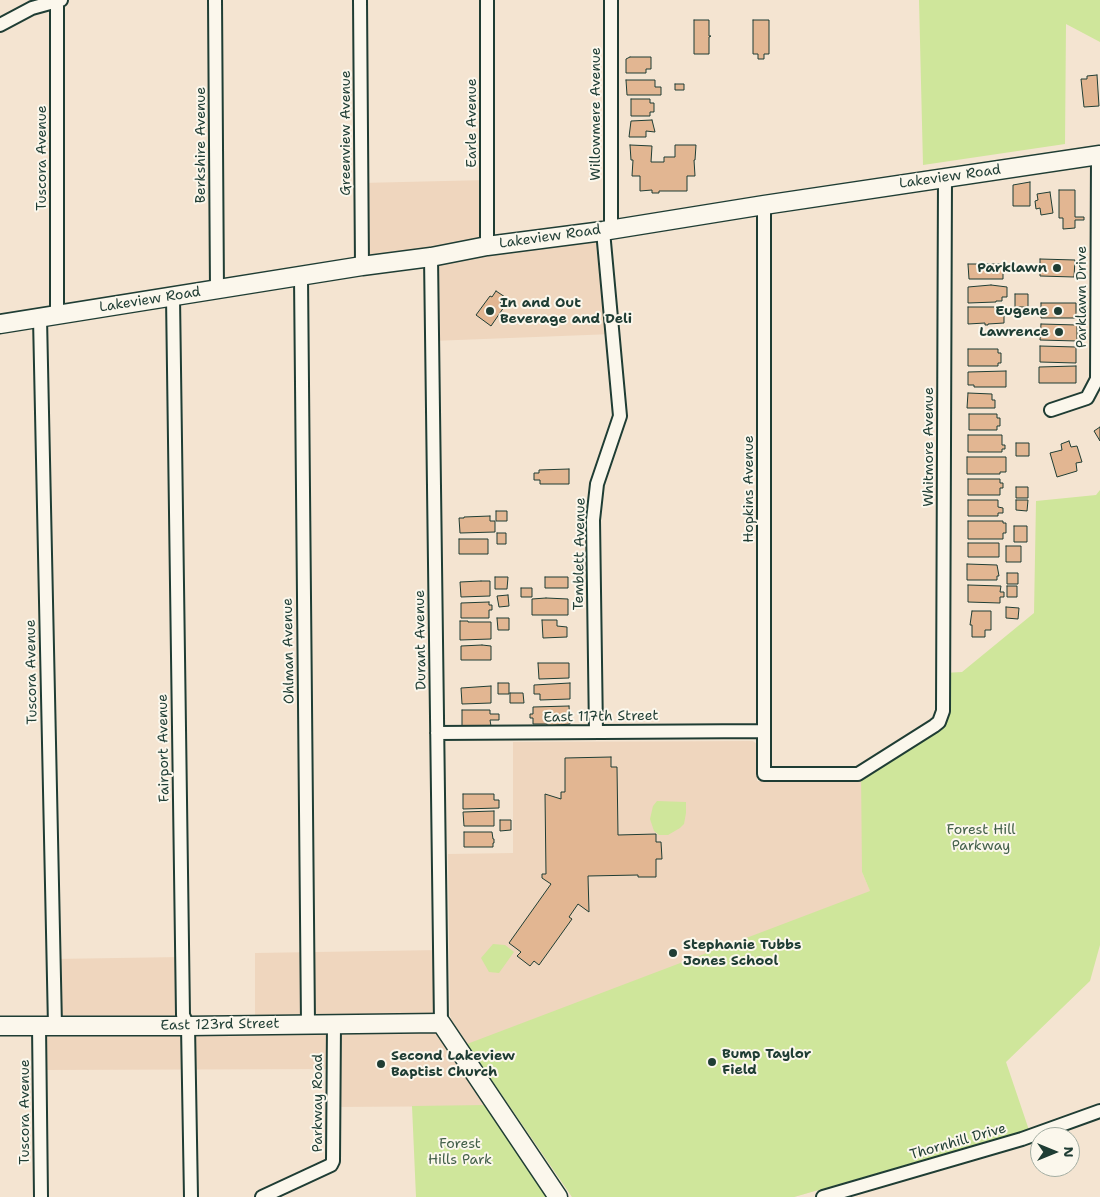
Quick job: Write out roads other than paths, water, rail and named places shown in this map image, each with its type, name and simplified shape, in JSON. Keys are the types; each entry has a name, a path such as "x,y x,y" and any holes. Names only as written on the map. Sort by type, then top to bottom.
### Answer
{"street":[{"name":"Berkshire Avenue","path":"215,0 217,290"},
{"name":"Greenview Avenue","path":"360,0 362,266"},
{"name":"Earle Avenue","path":"487,0 487,246"},
{"name":"Willowmere Avenue","path":"607,229 611,0"},
{"path":"0,25 32,8 59,1"},
{"name":"Tuscora Avenue","path":"41,1197 47,1026 48,316 59,1"},
{"name":"Lakeview Road","path":"0,324 362,266 431,257 487,246 1099,156"},
{"name":"Parklawn Drive","path":"1051,410 1087,398 1097,379 1099,156"},
{"name":"Whitmore Avenue","path":"764,774 858,774 934,726 942,716 944,178"},
{"name":"Hopkins Avenue","path":"764,205 764,774"},
{"name":"Temblett Avenue","path":"596,732 593,520 596,484 620,416 607,229"},
{"name":"Durant Avenue","path":"431,257 441,1023"},
{"name":"Ohlman Avenue","path":"301,277 308,1024"},
{"name":"Fairport Avenue","path":"173,297 183,1015 188,1026 191,1197"},
{"name":"East 117th Street","path":"438,733 764,731"},
{"path":"441,1023 558,1197"},
{"name":"East 123rd Street","path":"0,1026 441,1023"},
{"name":"Parkway Road","path":"262,1197 331,1165 333,1161 334,1024"},
{"name":"Thornhill Drive","path":"823,1197 1022,1139 1100,1111"}],"place":[{"name":"Parklawn","path":"1057,268"},
{"name":"In and Out Beverage and Deli","path":"490,311"},
{"name":"Eugene","path":"1058,311"},
{"name":"Lawrence","path":"1059,332"},
{"name":"Stephanie Tubbs Jones School","path":"673,953"},
{"name":"Bump Taylor Field","path":"712,1062"},
{"name":"Second Lakeview Baptist Church","path":"381,1064"}],"park label":[{"name":"Forest Hill Parkway","path":"981,838"},
{"name":"Forest Hills Park","path":"460,1152"}]}
